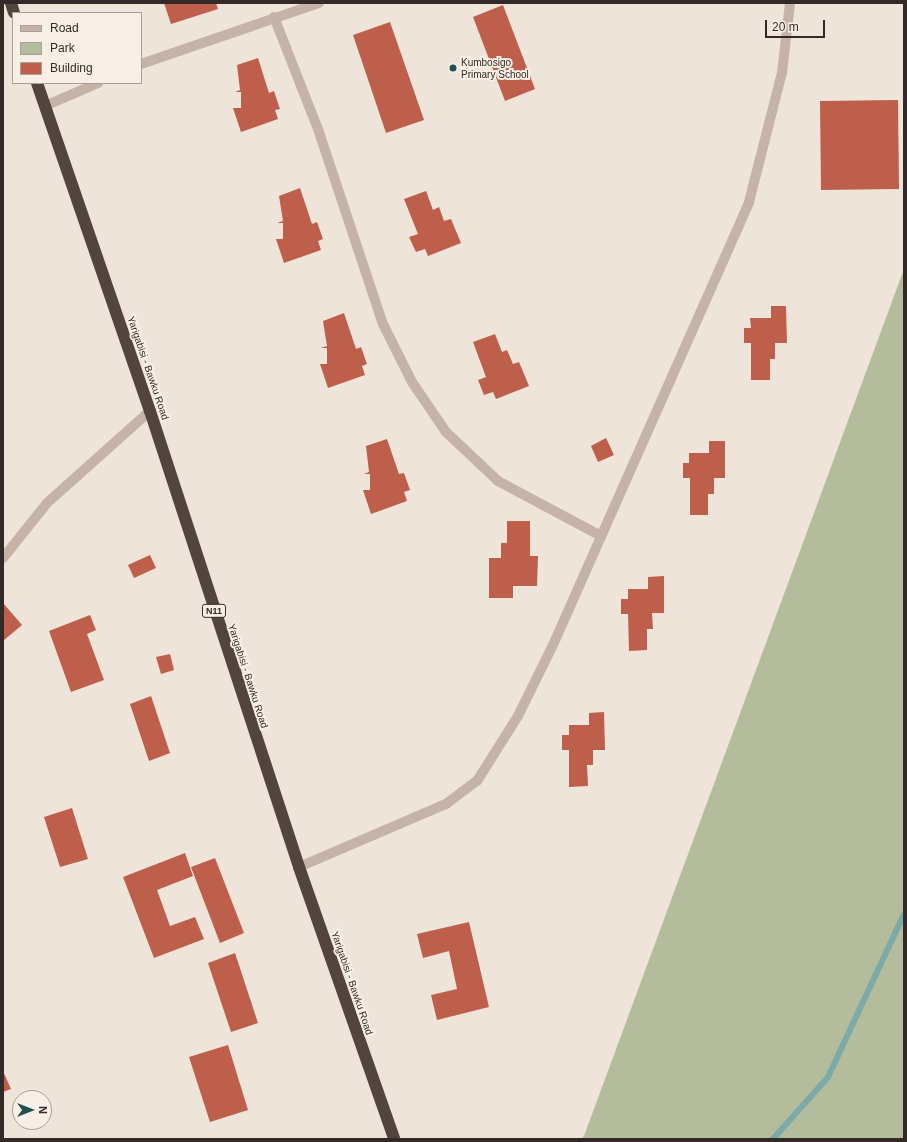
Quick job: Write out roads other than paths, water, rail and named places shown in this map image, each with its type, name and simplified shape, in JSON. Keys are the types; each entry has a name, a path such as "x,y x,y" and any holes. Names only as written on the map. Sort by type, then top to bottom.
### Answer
{"highway":[{"name":"Yarigabisi - Bawku Road","path":"37,84 150,411 299,867 394,1139"}],"street":[{"path":"142,64 274,17 319,3"},
{"path":"299,867 446,804 476,781 518,716 601,536 749,202 782,73 790,3"},
{"path":"274,17 318,132 383,324 412,382 446,432 498,481 601,536"},
{"path":"45,106 96,84"},
{"path":"3,558 47,504 150,411"}],"waterway":[{"path":"773,1139 828,1077 904,914"}],"place":[{"name":"Kumbosigo Primary School","path":"453,68"}]}
